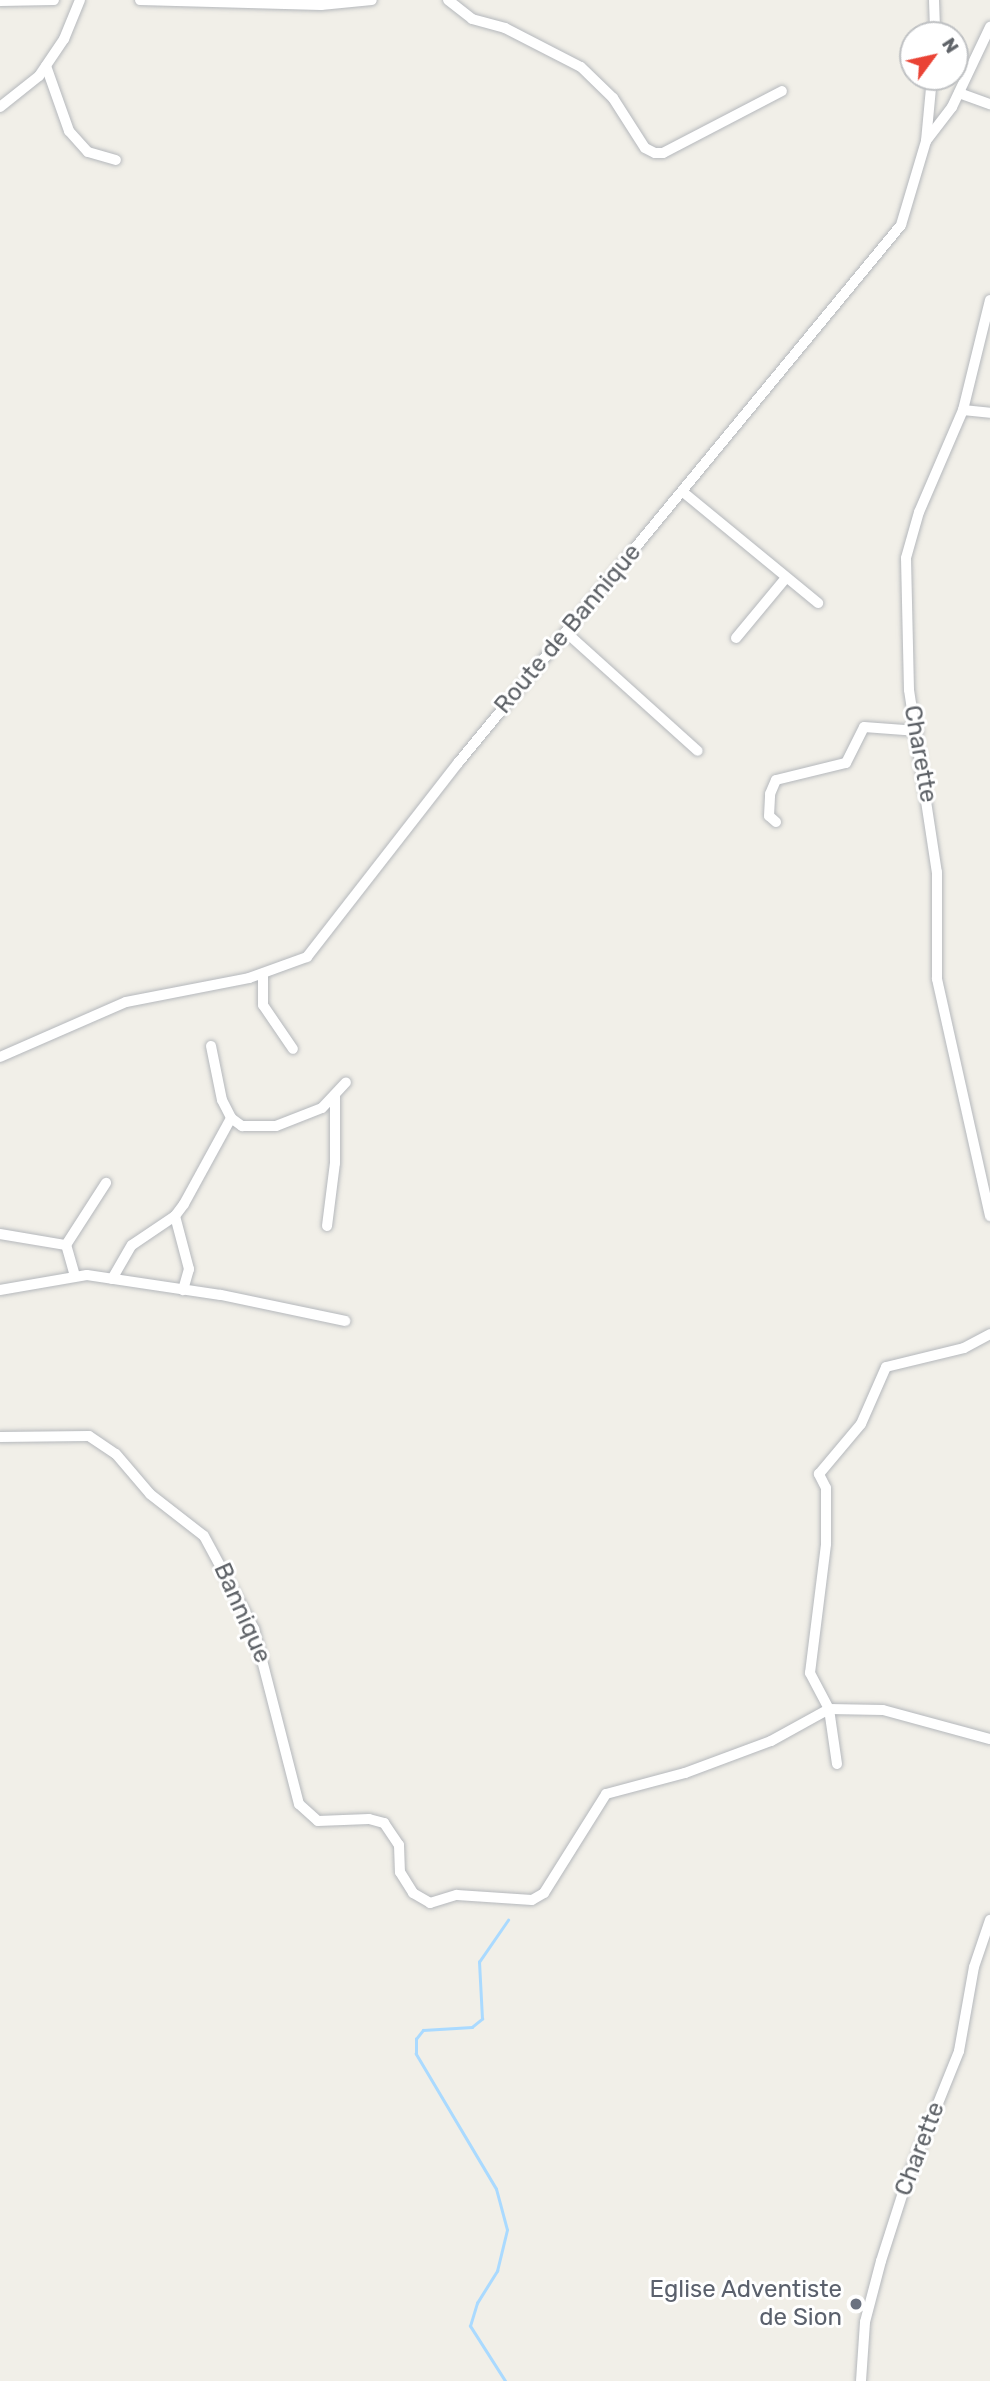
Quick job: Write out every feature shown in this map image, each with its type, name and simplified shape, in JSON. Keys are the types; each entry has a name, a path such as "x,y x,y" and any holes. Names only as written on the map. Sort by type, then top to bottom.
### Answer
{"street":[{"path":"0,1 54,0"},
{"path":"0,107 46,66 80,0"},
{"path":"140,0 321,5 372,0"},
{"path":"448,0 472,19 505,27 581,67 613,98 645,148 655,153 663,153 782,91"},
{"path":"934,0 934,21"},
{"name":"Route de Bannique","path":"0,1057 126,1002 263,974 307,957 458,763 569,635 682,492 901,225 926,141 952,107 990,27"},
{"path":"46,66 69,131 88,152 116,160"},
{"path":"926,141 931,91"},
{"path":"959,93 990,104"},
{"name":"Charette","path":"990,300 964,410 919,512 906,558 909,690 918,731 937,872 937,979 990,1216"},
{"path":"964,410 990,413"},
{"path":"682,492 785,579 818,603"},
{"path":"736,638 785,579"},
{"path":"569,635 698,751"},
{"path":"776,822 769,816 770,794 776,780 846,763 864,727 918,731"},
{"path":"263,974 263,1005 290,1046"},
{"path":"211,1046 222,1100 231,1118 259,1129 276,1126 322,1108 346,1082"},
{"path":"327,1226 335,1163 335,1097"},
{"path":"112,1279 132,1245 175,1216 231,1118"},
{"path":"75,1276 66,1245 106,1183"},
{"path":"175,1216 189,1269 183,1290"},
{"path":"0,1234 66,1245"},
{"path":"0,1290 44,1286 75,1276 112,1279 345,1321"},
{"path":"837,1765 829,1709 810,1673 826,1544 826,1488 819,1475 861,1424 886,1367 964,1348 990,1334"},
{"name":"Bannique","path":"0,1437 89,1436 116,1454 150,1494 204,1536 254,1629 299,1804 318,1821 369,1819 384,1823 394,1832 400,1872 413,1894 430,1903 457,1895 532,1900 544,1893 606,1794 685,1773 771,1741 829,1709"},
{"path":"829,1709 883,1710 990,1739"},
{"name":"Charette","path":"861,2381 865,2322 881,2262 907,2180 959,2051 974,1966 990,1920"}],"waterway":[{"path":"505,2381 470,2326 477,2303 497,2271 507,2230 496,2189 416,2054 416,2039 423,2030 472,2027 482,2019 479,1962 508,1920"}],"place":[{"name":"Eglise Adventiste de Sion","path":"856,2304"}]}
